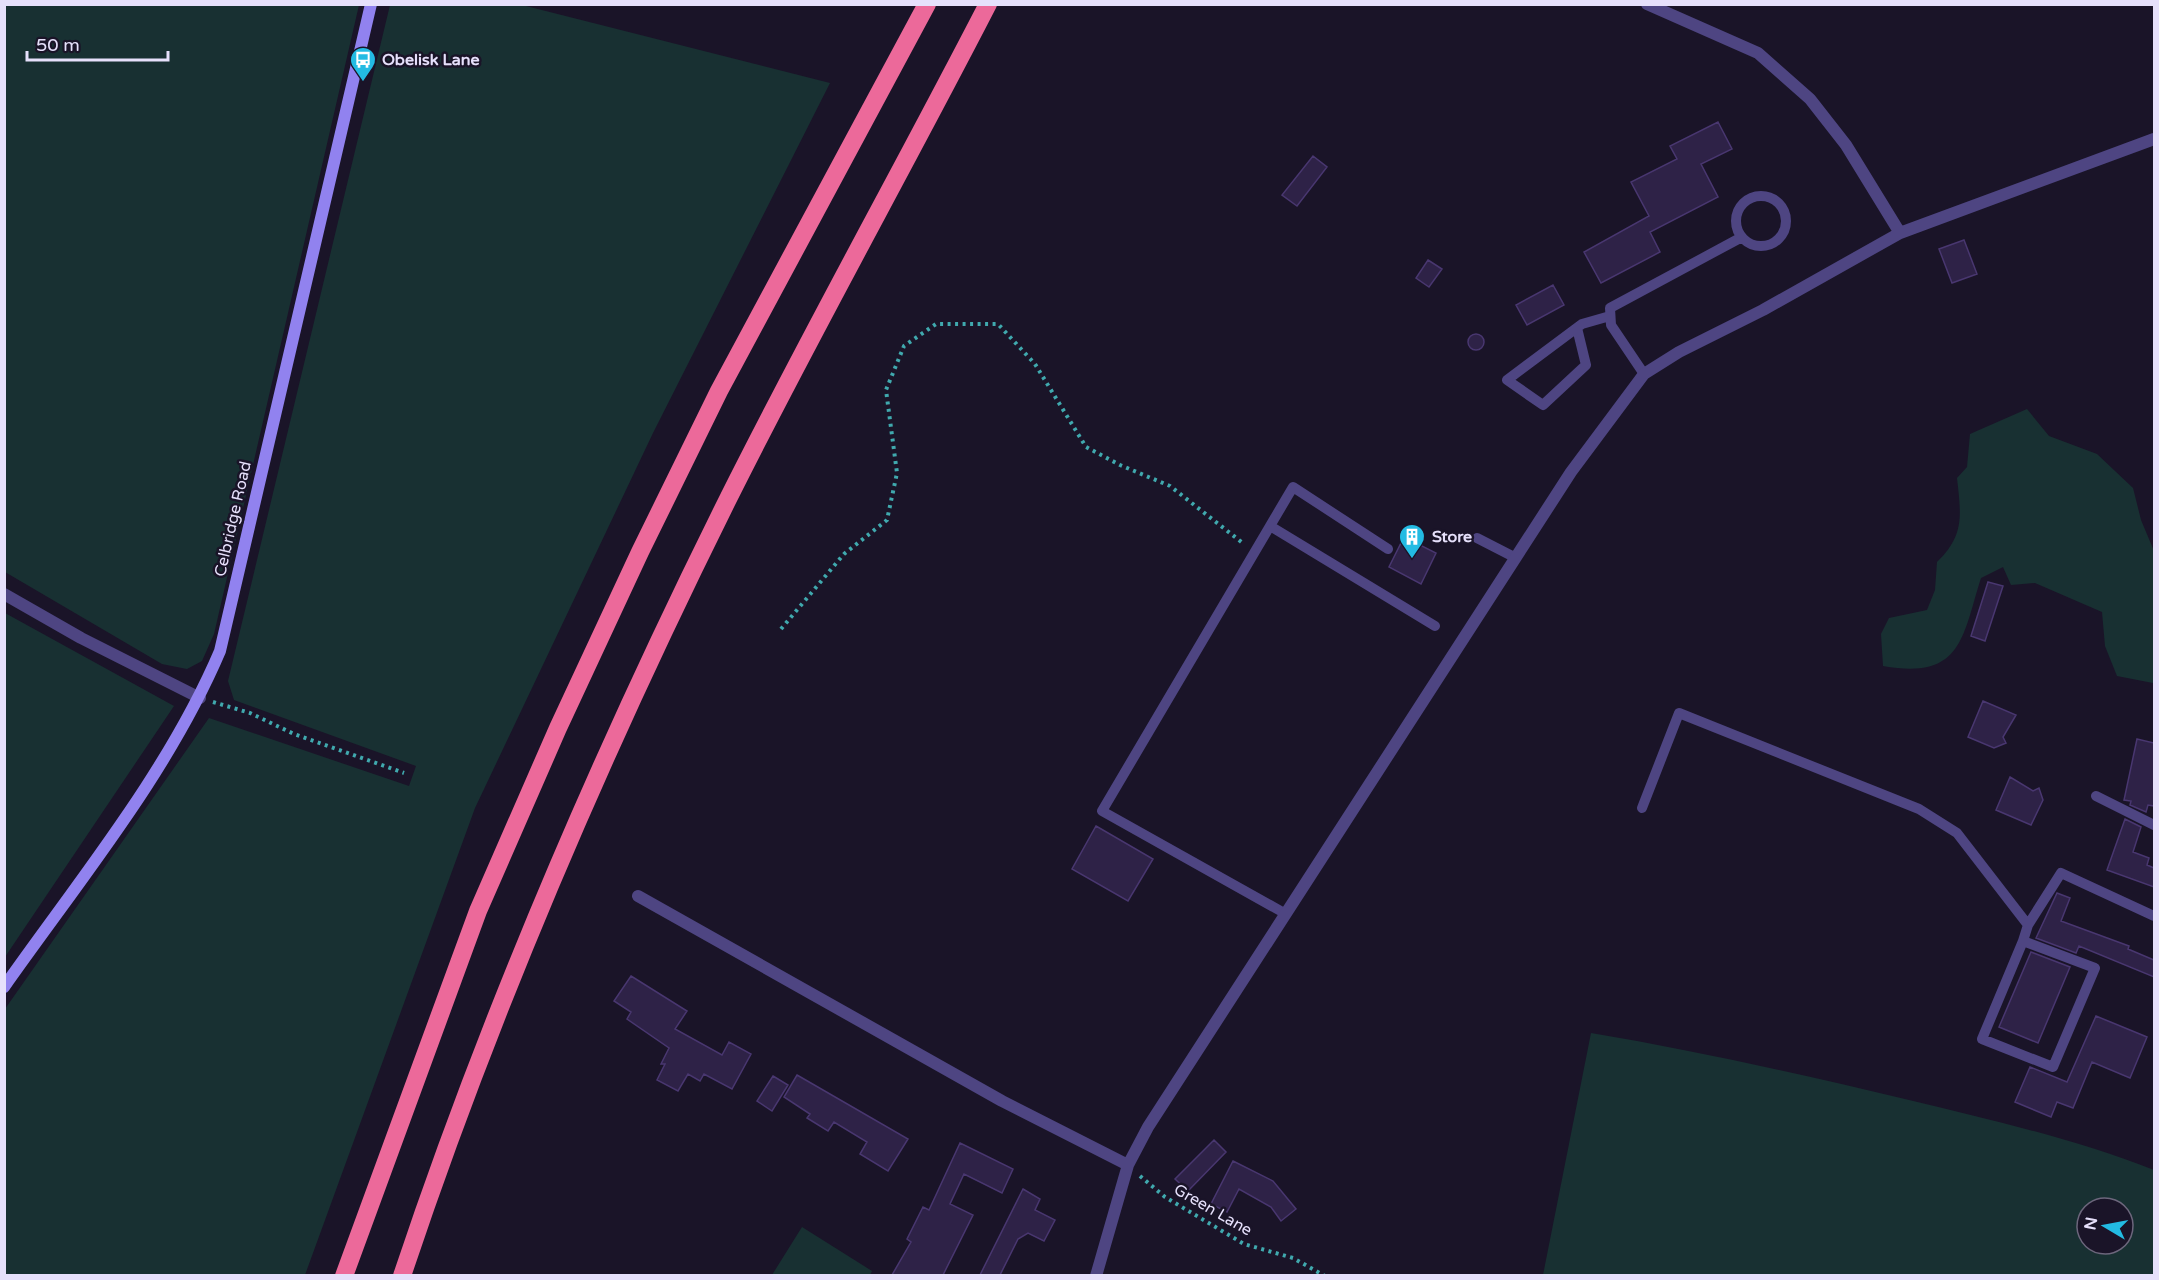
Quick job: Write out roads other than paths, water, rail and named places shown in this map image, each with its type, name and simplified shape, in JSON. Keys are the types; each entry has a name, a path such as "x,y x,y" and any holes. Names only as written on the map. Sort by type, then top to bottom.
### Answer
{"highway":[{"path":"344,1275 478,911 563,718 640,552 719,391 927,4"},
{"path":"402,1275 482,1057 554,877 628,709 729,497 988,4"}],"main road":[{"name":"Celbridge Road","path":"4,987 133,804 200,698 220,651 371,4"}],"street":[{"path":"1647,4 1758,53 1810,99 1846,145 1900,233"},
{"path":"1096,1275 1128,1166 1148,1127 1571,472 1644,374 1678,352 1763,310 1900,233 2154,139"},
{"path":"4,594 81,638 200,698"},
{"path":"638,896 1002,1101 1128,1166"}],"lane":[{"path":"1758,196 1766,197 1780,205 1784,212 1785,228 1775,242 1760,246 1742,237 1736,218 1743,204 1758,196"},
{"path":"1644,374 1611,325 1610,308 1742,237"},
{"path":"1577,328 1586,365 1543,405 1507,380 1577,328 1610,316"},
{"path":"1286,914 1102,811 1293,487 1388,549"},
{"path":"1270,526 1435,626"},
{"path":"1477,538 1516,558"},
{"path":"1642,808 1679,713 1919,809 1957,833 2028,925"},
{"path":"2096,796 2154,825"},
{"path":"2023,941 2095,968 2053,1067 1982,1038 2028,925 2061,873 2154,916"}],"place":[{"name":"Obelisk Lane","path":"363,83"},
{"name":"Store","path":"1412,560"}]}
